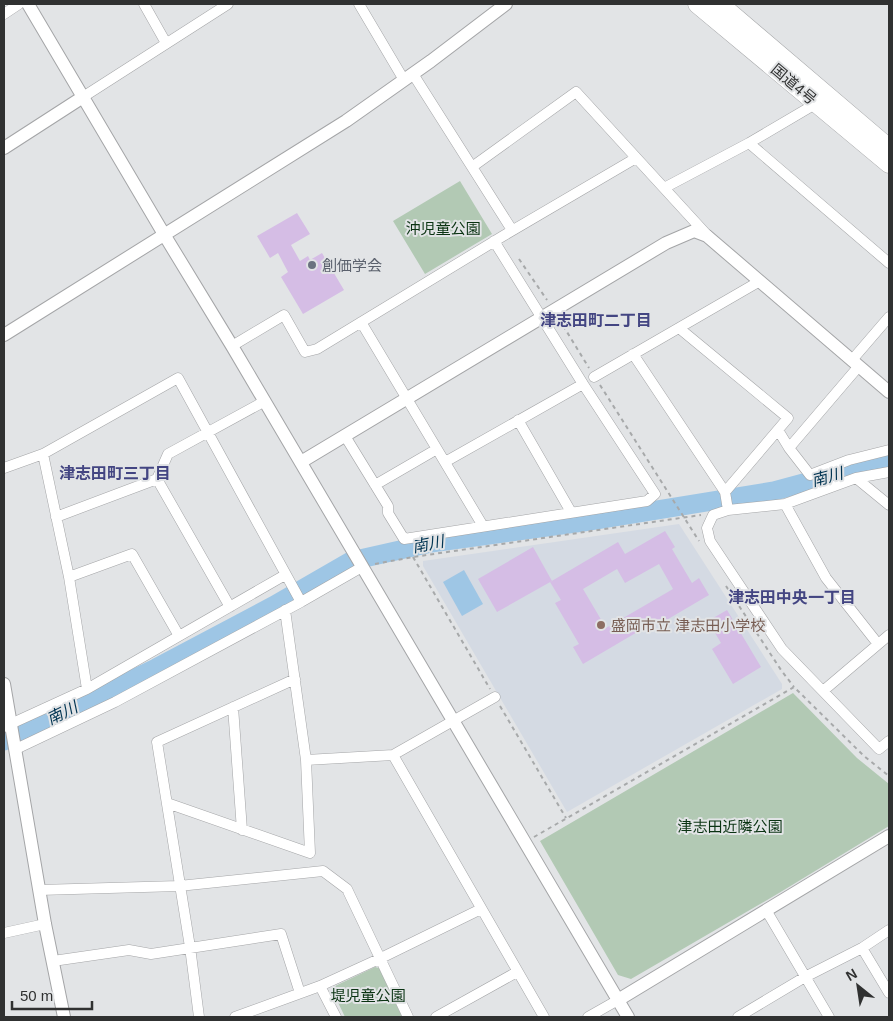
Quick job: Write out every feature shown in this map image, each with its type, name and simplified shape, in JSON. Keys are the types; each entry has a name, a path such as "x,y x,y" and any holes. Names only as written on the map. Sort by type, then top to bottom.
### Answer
{"highway":[{"name":"国道4号","path":"697,4 889,164"},
{"name":"国道4号","path":"720,4 889,148"}],"street":[{"path":"4,14 19,4"},
{"path":"28,4 628,1017"},
{"path":"144,4 166,43"},
{"path":"4,148 166,43 215,7 228,4"},
{"path":"359,4 472,167 512,230"},
{"path":"4,335 346,121 506,4"},
{"path":"472,167 576,92 707,236 889,392"},
{"path":"664,188 749,143 817,103"},
{"path":"749,143 889,263"},
{"path":"232,346 284,315 305,352 317,349 512,230 636,158"},
{"path":"301,462 666,243 694,231 707,236"},
{"path":"345,436 388,506 388,513 404,539 646,501 655,494 583,384 494,241"},
{"path":"594,377 760,281"},
{"path":"789,448 856,363 889,317"},
{"path":"361,322 483,526"},
{"path":"679,328 788,418 725,493"},
{"path":"633,354 725,493 727,508"},
{"path":"4,468 43,454 178,378 301,602"},
{"path":"445,462 583,384"},
{"path":"56,518 157,479 168,454 264,401"},
{"path":"518,420 571,512"},
{"path":"778,430 810,475 849,460 889,450"},
{"path":"375,485 437,449"},
{"path":"43,454 69,577 87,689"},
{"path":"889,472 856,478 785,504 727,508 713,515 707,528 710,541 782,650 880,749 889,741"},
{"path":"856,478 889,505"},
{"path":"157,479 230,607"},
{"path":"785,504 826,578 878,644"},
{"path":"69,577 132,554 179,636"},
{"path":"16,749 115,702 362,567"},
{"path":"7,725 87,689 285,575"},
{"path":"167,803 310,853 306,760 285,610"},
{"path":"823,692 889,634"},
{"path":"199,1017 190,947 156,742 295,679"},
{"path":"4,684 7,725 16,749 45,924 64,1017"},
{"path":"306,760 393,755 495,697"},
{"path":"233,707 242,830"},
{"path":"393,755 544,1017"},
{"path":"588,1017 889,836"},
{"path":"40,890 179,886 323,871 347,889 408,1017"},
{"path":"235,1017 320,986 481,909"},
{"path":"766,910 829,1017"},
{"path":"4,933 45,924"},
{"path":"738,1017 806,977 862,948 889,930"},
{"path":"53,961 129,950 151,954 281,934 300,993"},
{"path":"862,948 889,992"},
{"path":"436,1017 517,972"},
{"path":"320,986 336,1017"}],"path":[{"path":"554,311 684,517"},
{"path":"362,567 413,557 684,517 713,515"},
{"path":"525,842 794,687 864,756 889,776"}],"shaded area":[{"name":"盛岡市立 津志田小学校","path":"679,524 782,684 782,689 567,812 423,566 423,561"}],"green space":[{"name":"沖児童公園","path":"460,181 492,234 425,274 393,221"},
{"name":"津志田近隣公園","path":"793,693 857,758 889,784 889,826 779,893 631,979 618,975 540,841"},
{"name":"堤児童公園","path":"375,967 379,968 402,1017 345,1017 332,990 333,987"}],"water":[{"path":"464,570 483,604 462,616 443,582"}],"building":[{"name":"創価学会","path":"297,213 310,234 291,245 300,261 308,256 310,260 322,253 344,290 303,314 281,277 288,272 278,253 270,258 257,236"},
{"path":"665,531 675,547 672,549 692,583 699,578 709,595 658,625 656,621 583,664 573,647 579,644 555,603 561,600 550,582 618,542 625,554","holes":["659,564 673,589 606,628 583,589 617,569 625,583"]},
{"path":"533,547 552,581 497,612 478,579"},
{"path":"727,610 761,667 733,684 712,649 721,643 708,621"}],"waterway":[{"name":"南川","path":"4,741 156,668 273,606 351,561 431,543 583,522 774,491 889,460"}],"place":[{"name":"創価学会","path":"312,265"},
{"name":"盛岡市立 津志田小学校","path":"601,625"}],"district":[{"name":"津志田町二丁目","path":"596,320"},
{"name":"津志田町三丁目","path":"115,473"},
{"name":"津志田中央一丁目","path":"792,597"}]}
